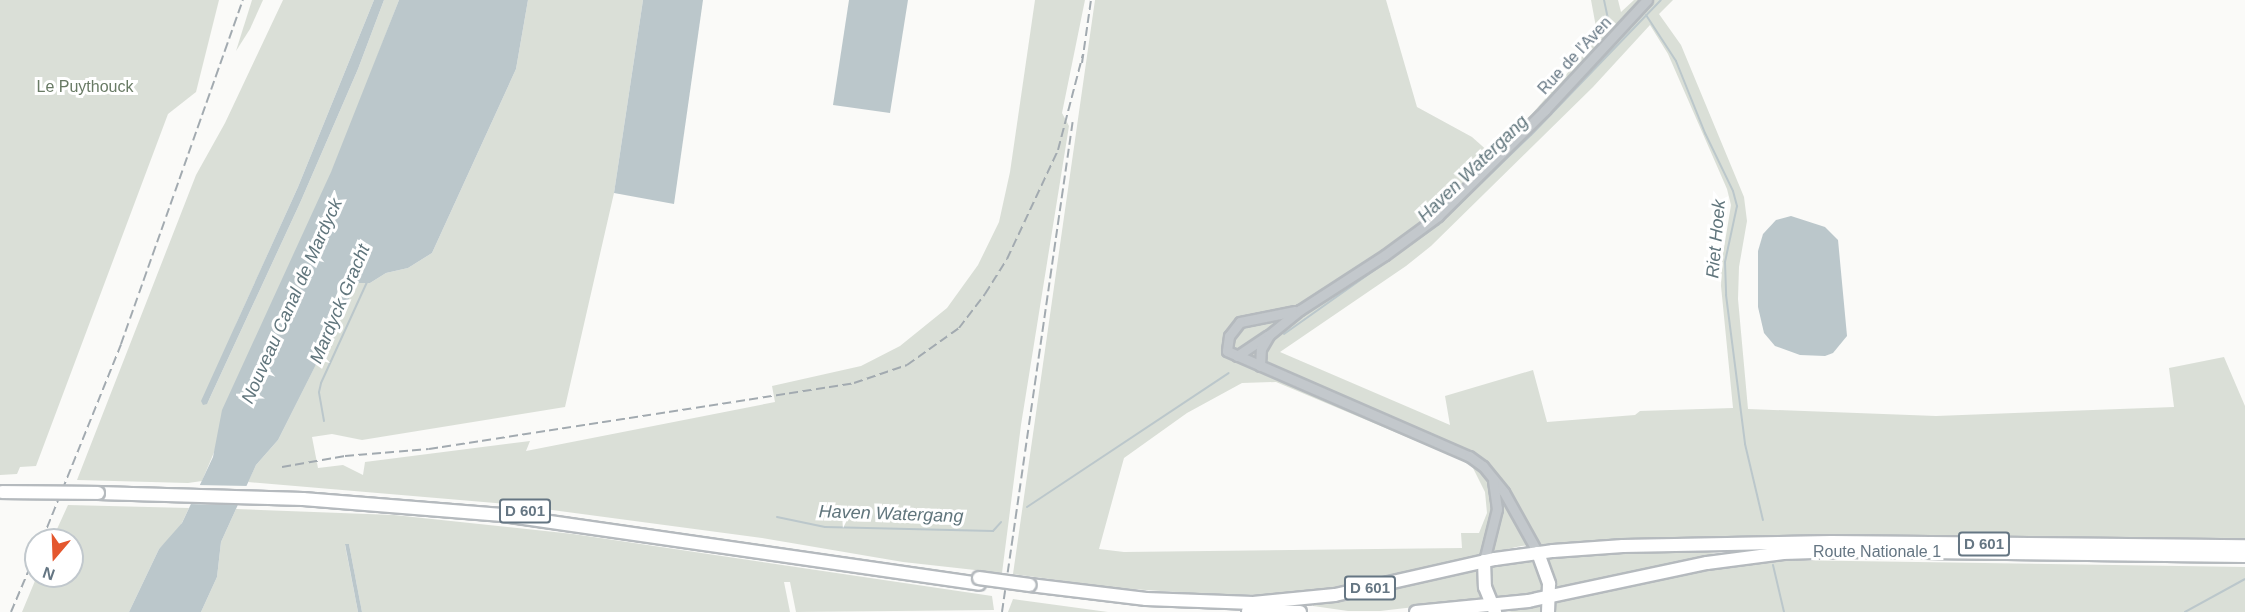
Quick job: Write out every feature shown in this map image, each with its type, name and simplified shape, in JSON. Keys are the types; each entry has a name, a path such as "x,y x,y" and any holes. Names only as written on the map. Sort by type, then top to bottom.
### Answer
{"main road":[{"name":"D 601","path":"2,489 258,493 398,499 546,514 1146,606 1300,612"},
{"name":"Route Nationale 1","path":"1538,553 1573,549 1808,543 2245,546"},
{"name":"Route Nationale 1","path":"1549,597 1707,563 1784,553 1845,551 2245,556"},
{"name":"D 601","path":"1029,588 1154,600 1269,602 1353,591 1484,561 1538,553"},
{"path":"1538,553 1547,573 1548,612"},
{"path":"1484,561 1484,582 1494,609"},
{"name":"D 601","path":"1416,612 1494,609 1549,597"}],"street":[{"name":"Rue de l'Aven","path":"1300,310 1240,322 1229,336 1227,351 1237,356 1438,216 1539,116 1647,0"},
{"name":"Rue de l'Aven","path":"1260,366 1262,346 1273,332"},
{"path":"1237,356 1465,454 1483,466 1504,492 1538,553"},
{"path":"1484,561 1497,509 1493,479"}],"green space":[{"name":"Le Puythouck","path":"0,0 219,0 196,92 168,114 36,466 20,467 17,474 0,475"},
{"path":"252,0 263,0 250,29 236,51"},
{"path":"283,0 374,0 298,187 237,322 207,404 300,203 358,69 384,0 399,0 347,135 202,481 188,483 77,480 196,175 225,123"},
{"path":"528,0 643,0 614,193 565,407 362,440 332,434 312,437 318,468 343,465 363,475 365,462 530,441 526,451 775,402 772,386 861,366 900,346 947,308 978,265 999,222 1010,172 1035,0 1085,0 1062,113 1069,126 1021,425 1002,573 903,562 762,538 507,504 248,482 256,465 278,440 357,282 370,283 386,273 408,268 432,253 516,69"},
{"path":"1095,0 1386,0 1417,107 1472,137 1490,153 1531,115 1598,38 1591,0 1618,0 1621,12 1634,0 1673,0 1659,14 1681,45 1744,197 1747,221 1739,267 1738,299 1748,409 1936,416 2174,407 2169,368 2224,357 2245,406 2245,538 1902,537 1569,542 1521,546 1332,588 1263,595 1204,594 1117,588 1013,574","holes":["1650,25 1668,54 1727,189 1731,205 1722,260 1721,286 1733,408 1640,411 1635,415 1547,422 1533,370 1445,396 1450,425 1280,352 1406,266 1431,246 1593,87","1276,382 1471,464 1485,492 1487,513 1479,533 1461,533 1462,548 1124,552 1099,549 1124,458 1187,413 1242,383"]},
{"path":"68,505 189,508 179,529 159,549 129,612 22,612 32,588 84,588 84,528 57,528"},
{"path":"236,509 394,515 573,534 992,596 994,610 796,612 790,582 784,582 790,612 362,612 349,544 345,545 358,612 201,612 217,577 221,542"},
{"path":"1696,550 1722,555 1560,589 1484,599 1380,611 1348,611 1313,606 1313,603 1356,597 1449,574 1558,556"},
{"path":"1783,560 2245,567 2245,612 1507,612 1722,565"},
{"path":"1013,599 1108,612 1008,612"}],"water":[{"path":"374,0 384,0 358,69 300,203 207,404 203,405 201,401 298,187"},
{"name":"Nouveau Canal de Mardyck","path":"399,0 528,0 516,69 432,253 408,268 386,273 370,283 357,283 278,440 256,465 221,542 217,577 201,612 129,612 159,549 182,523 213,457 222,410 331,172"},
{"path":"643,0 703,0 674,204 614,193"},
{"path":"849,0 908,0 890,113 833,105"},
{"path":"1791,216 1825,227 1838,240 1847,336 1833,353 1825,356 1800,355 1775,346 1764,333 1758,307 1758,251 1763,234 1776,220"},
{"path":"345,544 349,544 362,612 358,612"}],"pier":[{"path":"196,485 249,486 241,505 188,504"}],"waterway":[{"path":"1604,0 1610,28"},
{"name":"Haven Watergang","path":"1284,334 1438,225 1531,135 1661,0"},
{"name":"Riet Hoek","path":"1646,15 1676,61 1705,133 1733,191 1737,206 1725,262 1726,295 1745,444 1763,520"},
{"name":"Mardyck Gracht","path":"324,421 319,392 321,383 367,282"},
{"name":"Haven Watergang","path":"1027,507 1229,373"},
{"name":"Haven Watergang","path":"777,517 825,527 993,531 1001,522"},
{"name":"Riet Hoek","path":"1773,565 1784,612"},
{"path":"2185,612 2245,579"}],"railway":[{"path":"47,528 121,344 243,0"},
{"path":"1082,63 1091,0"},
{"path":"282,467 345,456 429,449 854,383 907,365 959,328 985,294 1007,259 1058,150 1083,54"},
{"path":"1002,612 1073,122"},
{"path":"11,612 24,581"}]}
